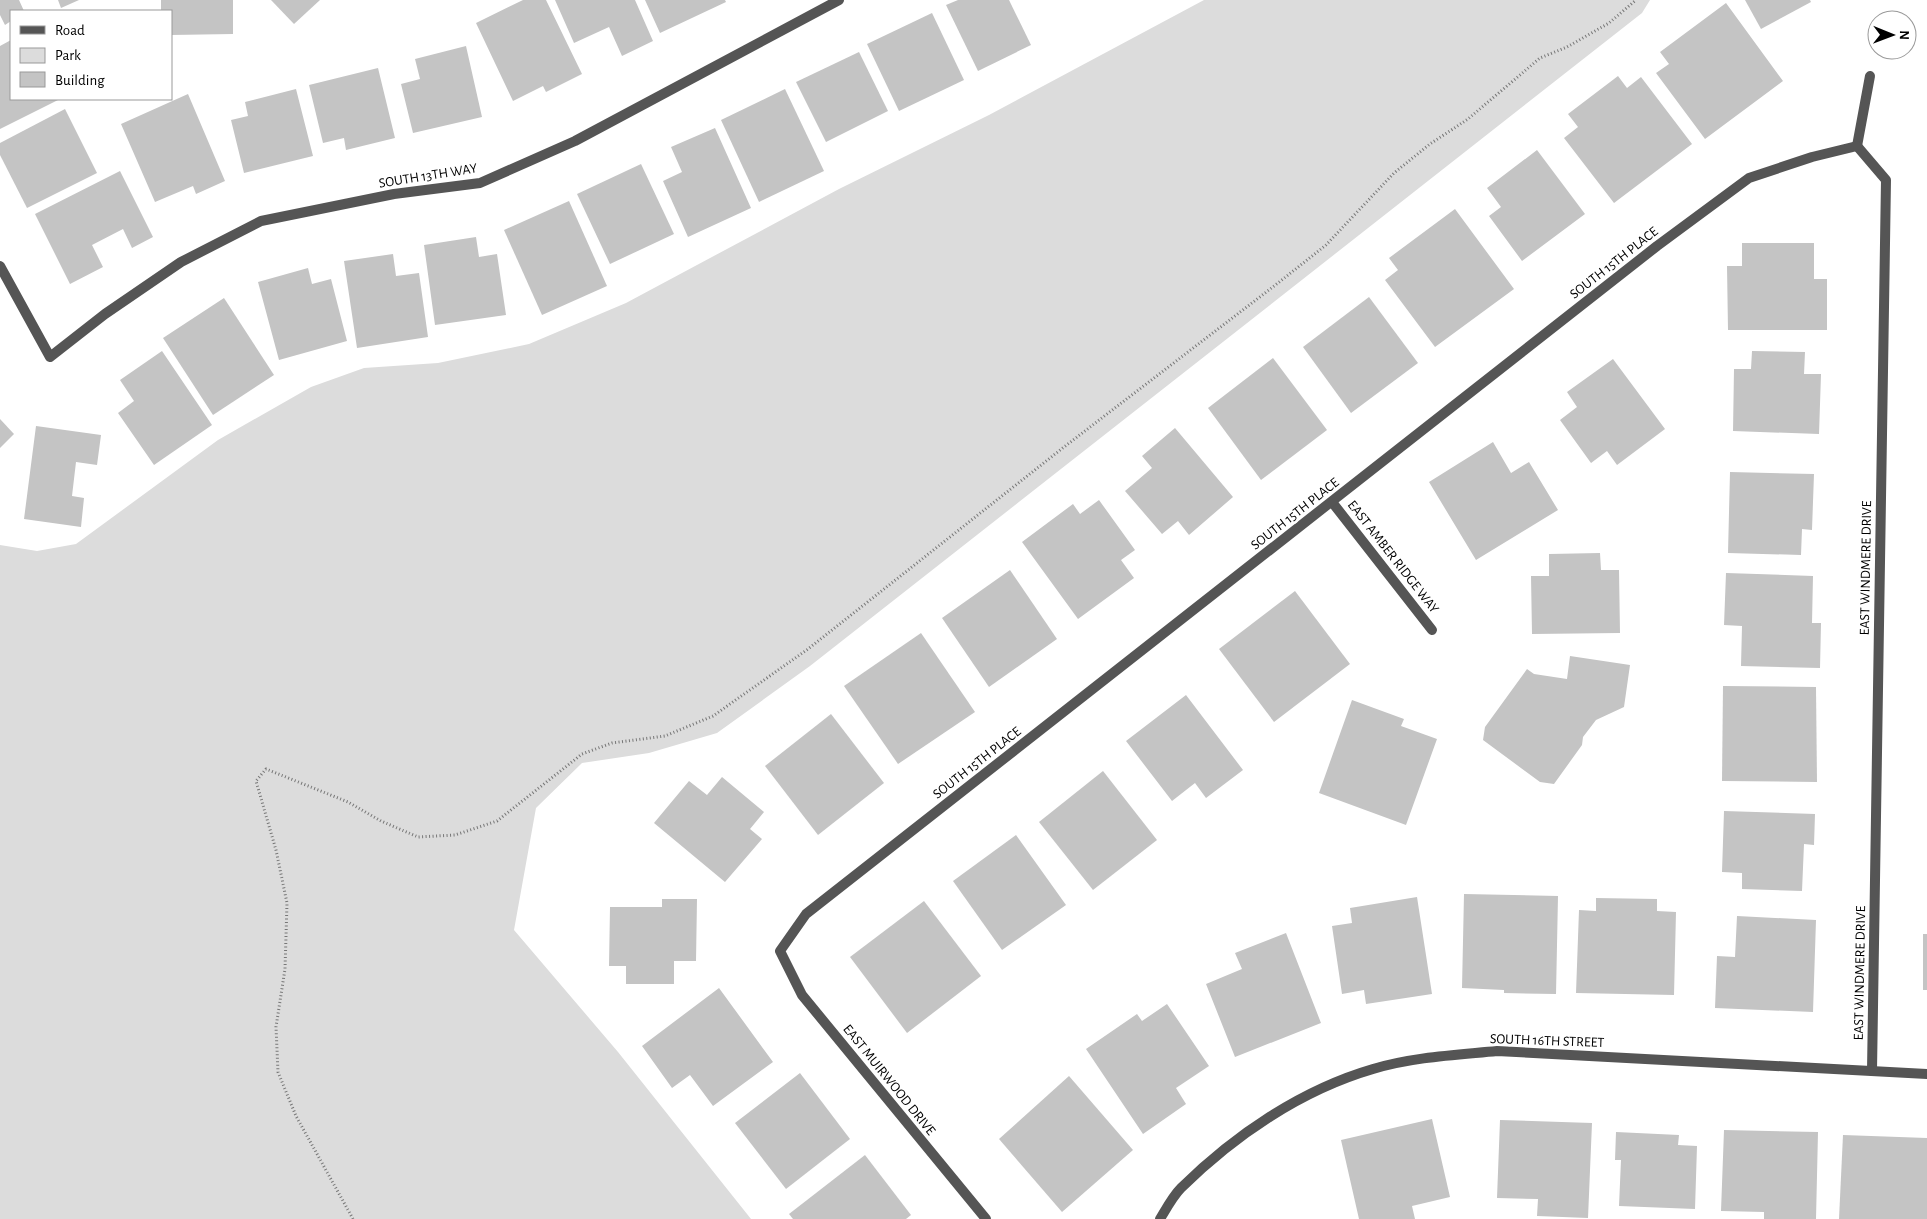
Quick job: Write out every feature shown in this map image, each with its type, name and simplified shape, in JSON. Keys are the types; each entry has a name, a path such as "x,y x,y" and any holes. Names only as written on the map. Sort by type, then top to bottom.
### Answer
{"street":[{"name":"SOUTH 13TH WAY","path":"0,266 50,357 104,314 181,262 261,221 394,194 480,183 575,141 839,0"},
{"path":"1857,146 1870,76"},
{"name":"SOUTH 15TH PLACE","path":"780,951 806,914 1657,246 1749,178 1812,157 1857,146"},
{"name":"EAST WINDMERE DRIVE","path":"1857,146 1886,180 1872,1071"},
{"name":"EAST AMBER RIDGE WAY","path":"1332,502 1432,630"},
{"name":"EAST MUIRWOOD DRIVE","path":"780,951 802,995 986,1219"},
{"name":"SOUTH 16TH STREET","path":"1160,1219 1180,1189 1250,1130 1317,1090 1374,1069 1439,1057 1497,1051 1927,1074"}],"path":[{"path":"353,1219 296,1116 278,1072 276,1027 285,969 287,903 276,850 256,781 266,769 348,802 381,821 418,837 455,835 497,821 582,754 612,743 666,736 713,716 808,649 1064,447 1326,245 1394,173 1430,144 1468,118 1540,58 1568,47 1609,23 1636,0"}],"green space":[{"path":"1204,0 1650,0 1642,13 810,666 717,733 649,753 582,763 536,808 514,930 618,1052 751,1219 0,1219 0,545 37,551 76,544 218,440 311,387 364,368 438,363 529,344 626,303 839,189 989,115"}],"building":[{"path":"0,0 19,0 24,10 10,10 10,22 5,25 0,15"},
{"path":"58,0 79,0 61,8"},
{"path":"161,0 233,0 233,34 172,35 172,10 161,10"},
{"path":"271,0 320,0 294,24"},
{"path":"523,0 546,0 582,74 546,92 543,86 513,101 476,23"},
{"path":"555,0 635,0 653,41 622,56 609,27 574,43"},
{"path":"645,0 725,0 726,2 660,33"},
{"path":"958,0 1009,0 1031,45 978,71 946,5"},
{"path":"1745,0 1810,0 1811,2 1761,29"},
{"path":"1726,3 1783,81 1705,139 1656,73 1669,64 1660,52"},
{"path":"932,13 964,80 899,111 867,44"},
{"path":"10,41 10,100 58,100 0,129 0,46"},
{"path":"466,46 482,117 413,133 401,84 420,79 415,59"},
{"path":"859,52 888,111 826,142 796,82"},
{"path":"378,68 395,138 346,150 344,138 323,143 309,85"},
{"path":"1618,76 1627,88 1641,77 1692,144 1614,203 1564,138 1578,127 1568,114"},
{"path":"296,89 313,156 244,173 231,120 248,116 245,102"},
{"path":"785,89 824,171 759,202 721,120"},
{"path":"188,94 225,181 196,194 193,186 155,202 121,124"},
{"path":"65,109 97,173 27,208 0,155 0,143"},
{"path":"715,128 751,208 688,237 663,181 682,172 671,147"},
{"path":"1537,150 1585,214 1522,261 1489,216 1501,207 1487,188"},
{"path":"641,164 674,234 610,264 577,194"},
{"path":"120,171 153,237 132,248 123,229 92,245 103,267 70,284 35,214"},
{"path":"569,201 607,286 542,315 504,230"},
{"path":"1455,209 1514,289 1435,347 1385,280 1398,270 1389,258"},
{"path":"476,237 479,257 497,254 506,315 435,325 424,245"},
{"path":"1742,243 1814,243 1814,279 1827,279 1827,330 1728,330 1727,266 1742,266"},
{"path":"393,254 396,276 419,273 428,337 357,348 344,261"},
{"path":"308,268 312,284 331,279 347,341 279,360 258,282"},
{"path":"1369,297 1418,363 1351,413 1303,347"},
{"path":"224,298 274,375 213,415 163,338"},
{"path":"162,351 212,425 154,465 118,413 134,401 120,380"},
{"path":"1752,351 1805,352 1804,374 1821,374 1819,434 1733,431 1734,369 1751,369"},
{"path":"1273,358 1327,430 1261,480 1208,408"},
{"path":"1613,359 1665,429 1617,465 1607,451 1591,463 1560,420 1577,407 1567,392"},
{"path":"0,419 14,434 0,448"},
{"path":"36,426 101,435 97,465 76,462 72,496 84,498 81,527 24,519"},
{"path":"1175,428 1233,497 1189,535 1178,521 1162,534 1125,491 1152,468 1142,456"},
{"path":"1493,442 1511,473 1529,462 1558,510 1476,560 1429,482"},
{"path":"1730,472 1814,474 1812,530 1802,529 1801,555 1728,553"},
{"path":"1099,500 1135,550 1121,560 1134,578 1078,619 1022,542 1073,504 1080,514"},
{"path":"1600,553 1601,570 1619,570 1620,633 1532,634 1531,576 1549,576 1549,554"},
{"path":"1010,570 1057,639 989,687 942,618"},
{"path":"1726,573 1813,576 1812,623 1821,623 1820,668 1741,666 1742,626 1724,625"},
{"path":"1295,591 1350,664 1274,722 1219,649"},
{"path":"921,633 975,712 898,764 844,686"},
{"path":"1570,656 1630,665 1624,707 1596,720 1583,737 1582,745 1554,784 1540,782 1483,740 1485,727 1527,669 1534,674 1567,679"},
{"path":"1723,686 1816,687 1817,782 1722,781"},
{"path":"1186,695 1243,770 1206,798 1195,783 1172,801 1126,741"},
{"path":"1352,700 1404,719 1401,726 1437,739 1406,825 1319,793"},
{"path":"831,714 884,783 818,835 765,766"},
{"path":"1103,771 1157,840 1093,890 1039,822"},
{"path":"722,777 764,812 750,829 762,839 725,882 654,823 689,781 707,795"},
{"path":"1724,811 1815,814 1814,845 1804,844 1802,891 1742,889 1742,873 1722,872"},
{"path":"1016,835 1066,905 1002,950 953,881"},
{"path":"1464,894 1558,896 1556,994 1504,993 1504,990 1462,988"},
{"path":"1417,897 1432,994 1366,1004 1364,990 1342,994 1332,926 1352,923 1350,908"},
{"path":"1596,898 1657,899 1657,911 1676,912 1674,995 1576,993 1579,910 1596,911"},
{"path":"662,899 697,899 696,961 674,961 674,984 626,984 626,966 609,966 610,907 662,907"},
{"path":"924,901 981,976 907,1033 850,957"},
{"path":"1737,916 1816,920 1813,1012 1715,1008 1717,956 1735,957"},
{"path":"1286,933 1321,1023 1235,1057 1206,984 1242,969 1235,953"},
{"path":"1923,934 1927,934 1927,990 1923,990"},
{"path":"719,988 773,1062 713,1106 690,1075 672,1088 642,1046"},
{"path":"1167,1004 1209,1066 1176,1088 1186,1104 1143,1134 1086,1049 1137,1014 1142,1021"},
{"path":"800,1073 850,1139 786,1189 735,1123"},
{"path":"1069,1076 1133,1150 1062,1212 999,1139"},
{"path":"1432,1119 1450,1197 1412,1206 1415,1219 1359,1219 1341,1140"},
{"path":"1500,1120 1592,1123 1588,1218 1537,1216 1538,1199 1497,1198"},
{"path":"1724,1130 1818,1132 1816,1219 1764,1219 1764,1212 1721,1211"},
{"path":"1616,1132 1679,1135 1678,1145 1697,1146 1695,1209 1619,1206 1621,1160 1615,1160"},
{"path":"1843,1135 1927,1138 1927,1219 1839,1219"},
{"path":"865,1155 911,1215 906,1219 793,1219 789,1214"}]}
